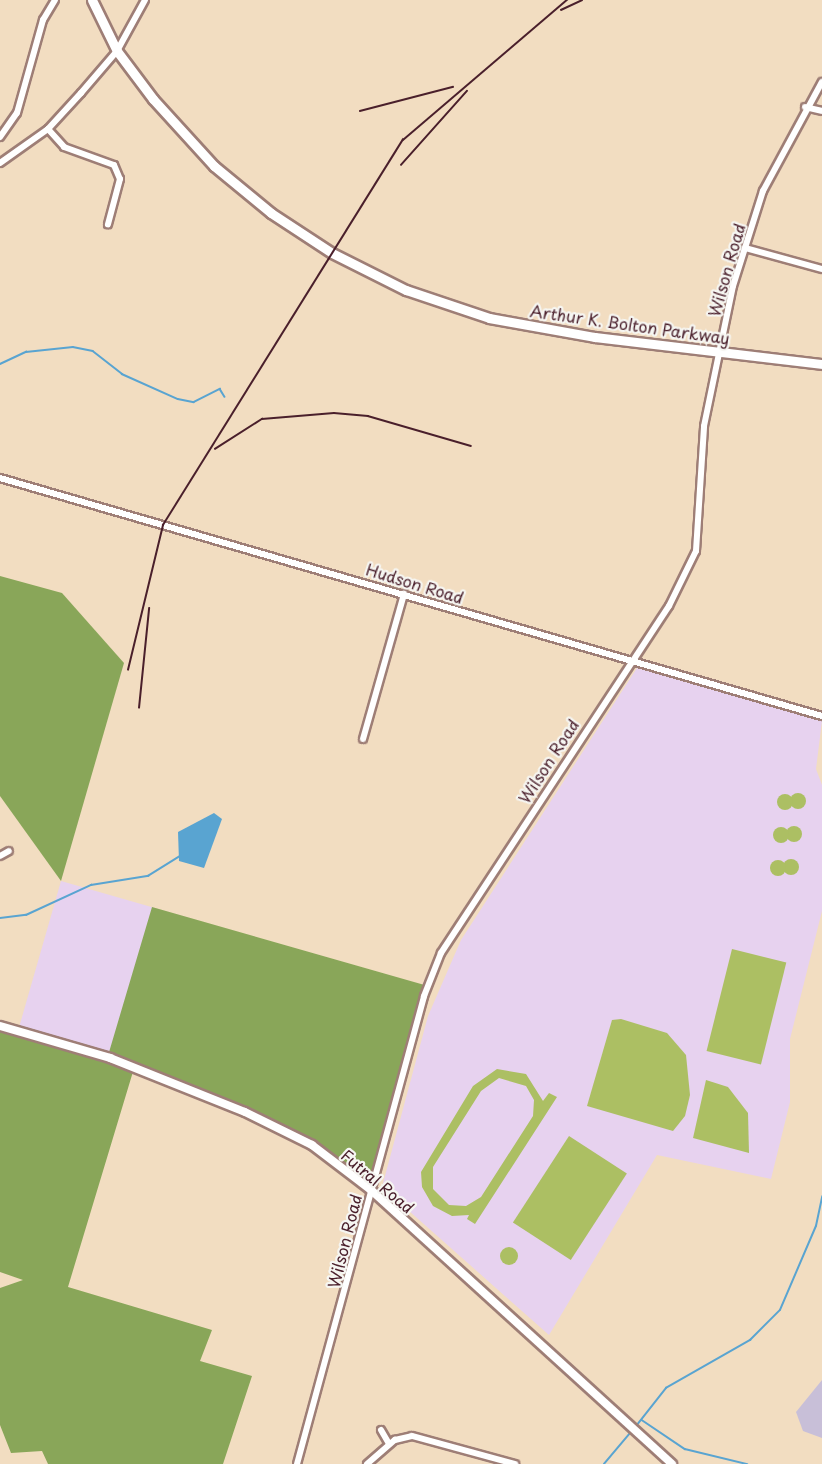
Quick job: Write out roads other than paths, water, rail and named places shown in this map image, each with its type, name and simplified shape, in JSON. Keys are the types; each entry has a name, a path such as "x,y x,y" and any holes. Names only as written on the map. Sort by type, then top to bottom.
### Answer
{"main road":[{"name":"Arthur K. Bolton Parkway","path":"92,0 117,51 214,166 271,213 344,258 406,290 489,318 822,364"}],"street":[{"path":"0,137 17,113 44,20 55,0"},
{"path":"0,163 48,129 117,51 146,0"},
{"name":"Wilson Road","path":"297,1464 371,1190 441,953 675,596 696,551 704,426 718,351 745,248 763,191 805,107 822,82"},
{"path":"805,107 822,111"},
{"path":"48,129 64,147 114,165 120,178 108,224"},
{"path":"745,248 822,269"},
{"name":"Hudson Road","path":"0,478 822,716"},
{"path":"363,739 404,594"},
{"path":"0,856 9,851"},
{"name":"Futral Road","path":"0,1026 110,1058 253,1115 312,1145 371,1190 672,1464"},
{"path":"381,1430 389,1444"},
{"path":"367,1464 389,1444 423,1437 515,1464"}],"water":[{"path":"214,813 222,819 204,868 179,861 178,832"}],"waterway":[{"path":"0,364 26,352 73,347 93,351 122,374 178,399 194,402 220,389 225,397"},
{"path":"0,918 26,915 91,885 148,876 178,857"},
{"path":"637,1425 666,1388 750,1340 780,1310 816,1226 822,1197"},
{"path":"642,1420 685,1449 747,1464"},
{"path":"604,1464 631,1432"}],"railway":[{"path":"128,670 163,525 403,140 567,0"},
{"path":"561,10 582,0"},
{"path":"360,111 453,87"},
{"path":"401,165 467,91"},
{"path":"215,449 262,419 334,413 368,416 471,446"},
{"path":"139,708 149,609"}]}
